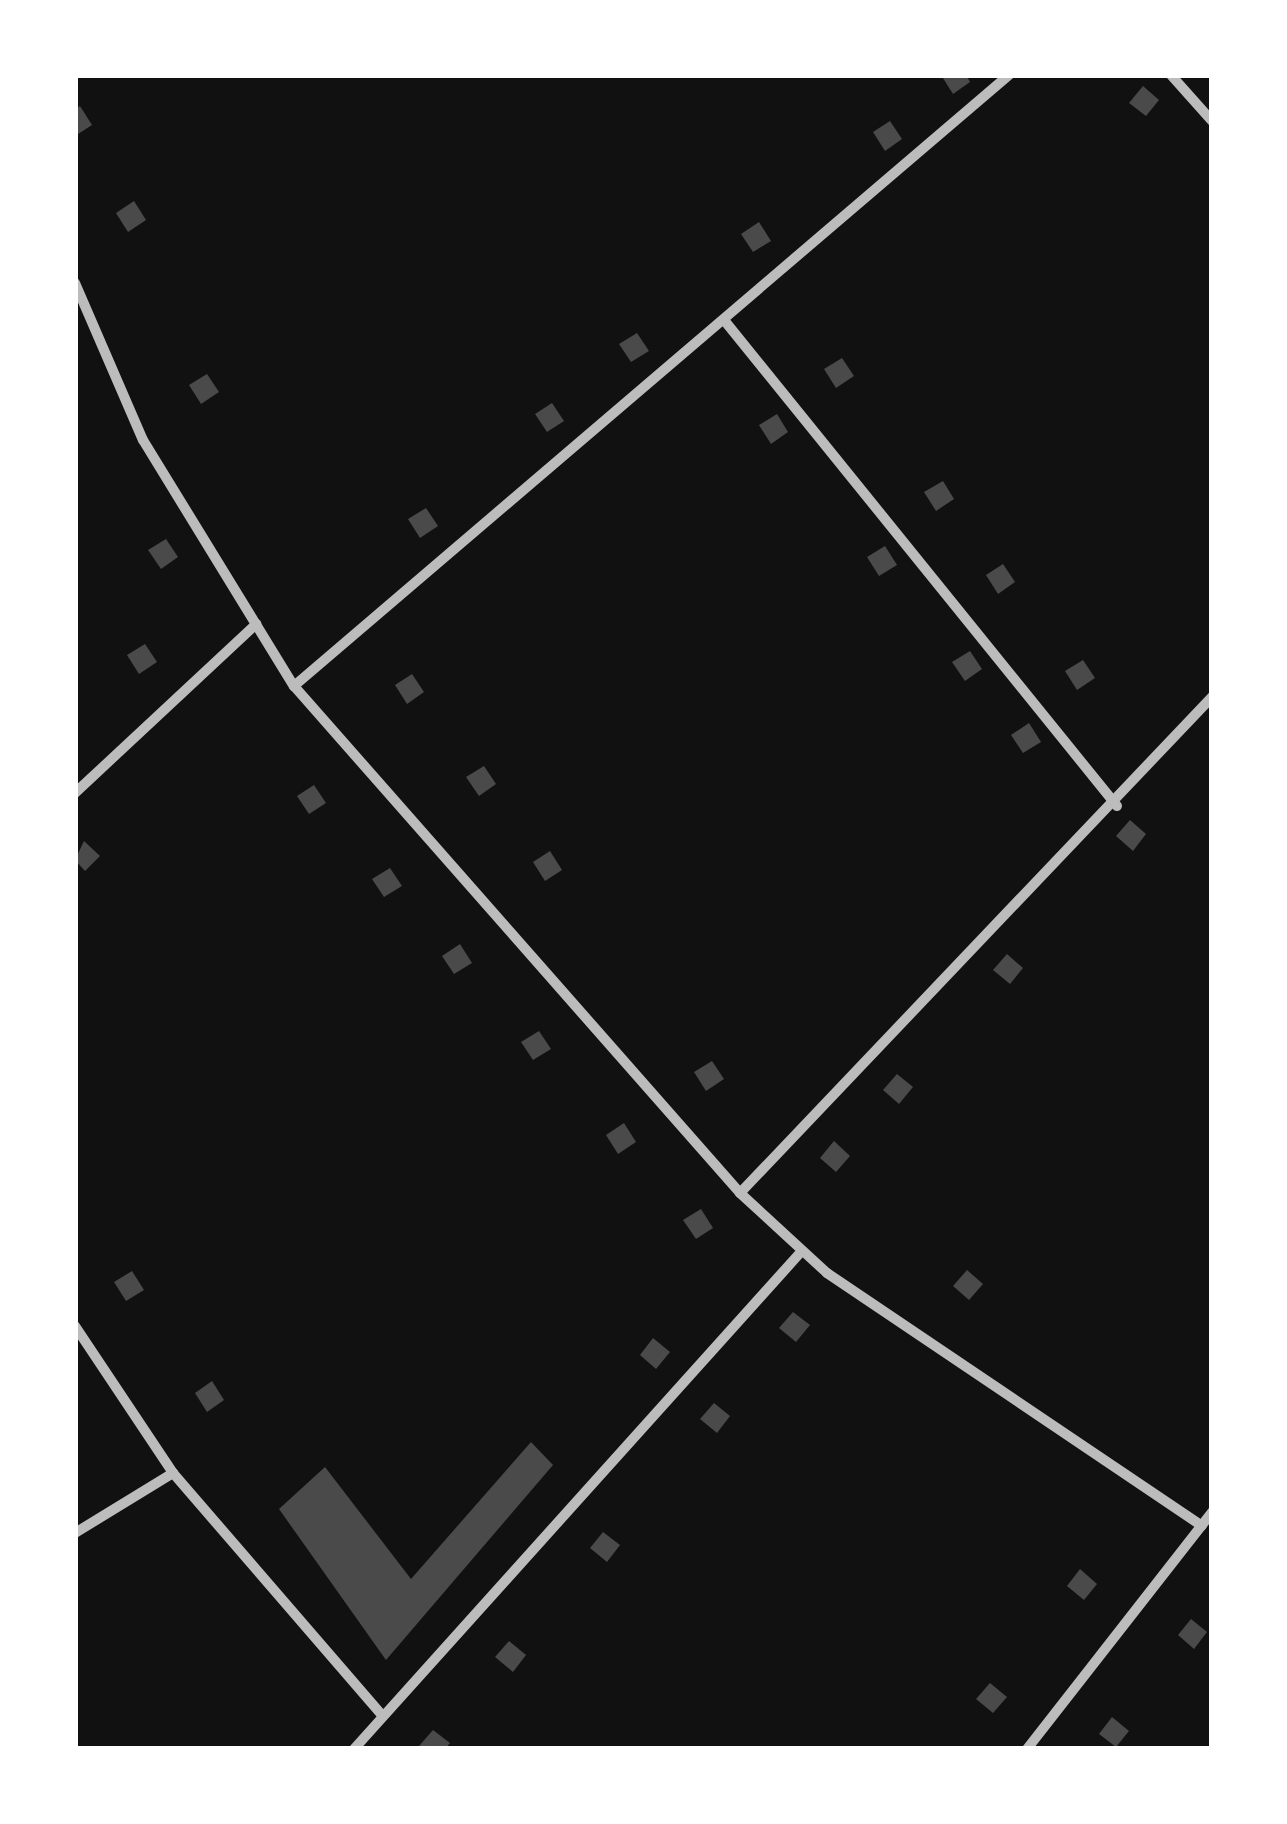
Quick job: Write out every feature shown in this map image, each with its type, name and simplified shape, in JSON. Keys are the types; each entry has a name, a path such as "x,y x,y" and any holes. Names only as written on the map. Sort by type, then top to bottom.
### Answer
{"street":[{"path":"294,686 1008,75"},
{"path":"1171,75 1212,121"},
{"path":"75,283 142,440 294,686 740,1193 800,1254 1202,1526"},
{"path":"724,320 1117,806"},
{"path":"75,793 256,624"},
{"path":"740,1193 1117,806 1212,697"},
{"path":"354,1749 800,1254"},
{"path":"75,1326 173,1473 382,1716"},
{"path":"75,1533 173,1473"},
{"path":"1027,1749 1212,1512"}],"building":[{"path":"941,75 966,75 970,82 953,94"},
{"path":"1143,86 1159,100 1146,116 1129,103"},
{"path":"80,106 92,125 75,136 75,110"},
{"path":"890,121 902,139 885,151 873,132"},
{"path":"134,201 146,220 128,232 116,213"},
{"path":"759,222 771,241 753,252 741,234"},
{"path":"637,333 649,351 631,362 619,344"},
{"path":"842,358 854,376 836,388 824,369"},
{"path":"207,374 219,392 201,404 189,385"},
{"path":"552,403 564,421 547,432 535,414"},
{"path":"777,414 788,432 771,444 759,425"},
{"path":"943,481 954,499 936,511 924,492"},
{"path":"426,508 438,526 420,538 408,519"},
{"path":"166,539 178,557 161,569 148,550"},
{"path":"885,546 897,565 879,576 867,557"},
{"path":"1003,564 1015,582 998,594 986,575"},
{"path":"145,644 157,662 139,674 127,655"},
{"path":"970,651 982,669 965,681 952,662"},
{"path":"1083,660 1095,678 1077,690 1065,671"},
{"path":"412,674 424,692 407,704 395,685"},
{"path":"1029,723 1041,742 1023,753 1011,735"},
{"path":"484,766 496,784 479,796 466,777"},
{"path":"314,785 326,803 309,814 297,796"},
{"path":"1130,820 1146,834 1133,851 1116,836"},
{"path":"84,841 100,856 85,871 75,860"},
{"path":"550,851 562,870 545,881 533,862"},
{"path":"390,868 402,886 384,897 372,879"},
{"path":"460,944 472,963 454,974 442,956"},
{"path":"1007,954 1023,968 1010,984 993,970"},
{"path":"539,1031 551,1049 533,1060 521,1042"},
{"path":"712,1061 724,1079 706,1091 694,1072"},
{"path":"897,1074 913,1087 899,1104 883,1090"},
{"path":"624,1123 636,1142 618,1154 606,1135"},
{"path":"834,1141 850,1156 836,1172 820,1158"},
{"path":"701,1209 713,1228 696,1239 683,1220"},
{"path":"967,1270 983,1284 969,1300 953,1286"},
{"path":"132,1271 144,1290 126,1301 114,1282"},
{"path":"793,1312 810,1325 796,1342 779,1328"},
{"path":"653,1338 670,1352 656,1369 640,1355"},
{"path":"212,1381 224,1400 207,1412 195,1393"},
{"path":"714,1403 730,1416 717,1433 700,1419"},
{"path":"531,1442 553,1465 386,1660 279,1509 325,1467 411,1579"},
{"path":"603,1532 620,1545 607,1562 590,1548"},
{"path":"1080,1569 1097,1584 1084,1600 1067,1586"},
{"path":"1191,1619 1207,1632 1194,1649 1178,1635"},
{"path":"509,1641 526,1655 513,1672 495,1657"},
{"path":"990,1683 1007,1697 993,1713 976,1699"},
{"path":"1112,1717 1129,1731 1116,1747 1099,1734"},
{"path":"433,1730 450,1743 445,1749 419,1746"}]}
